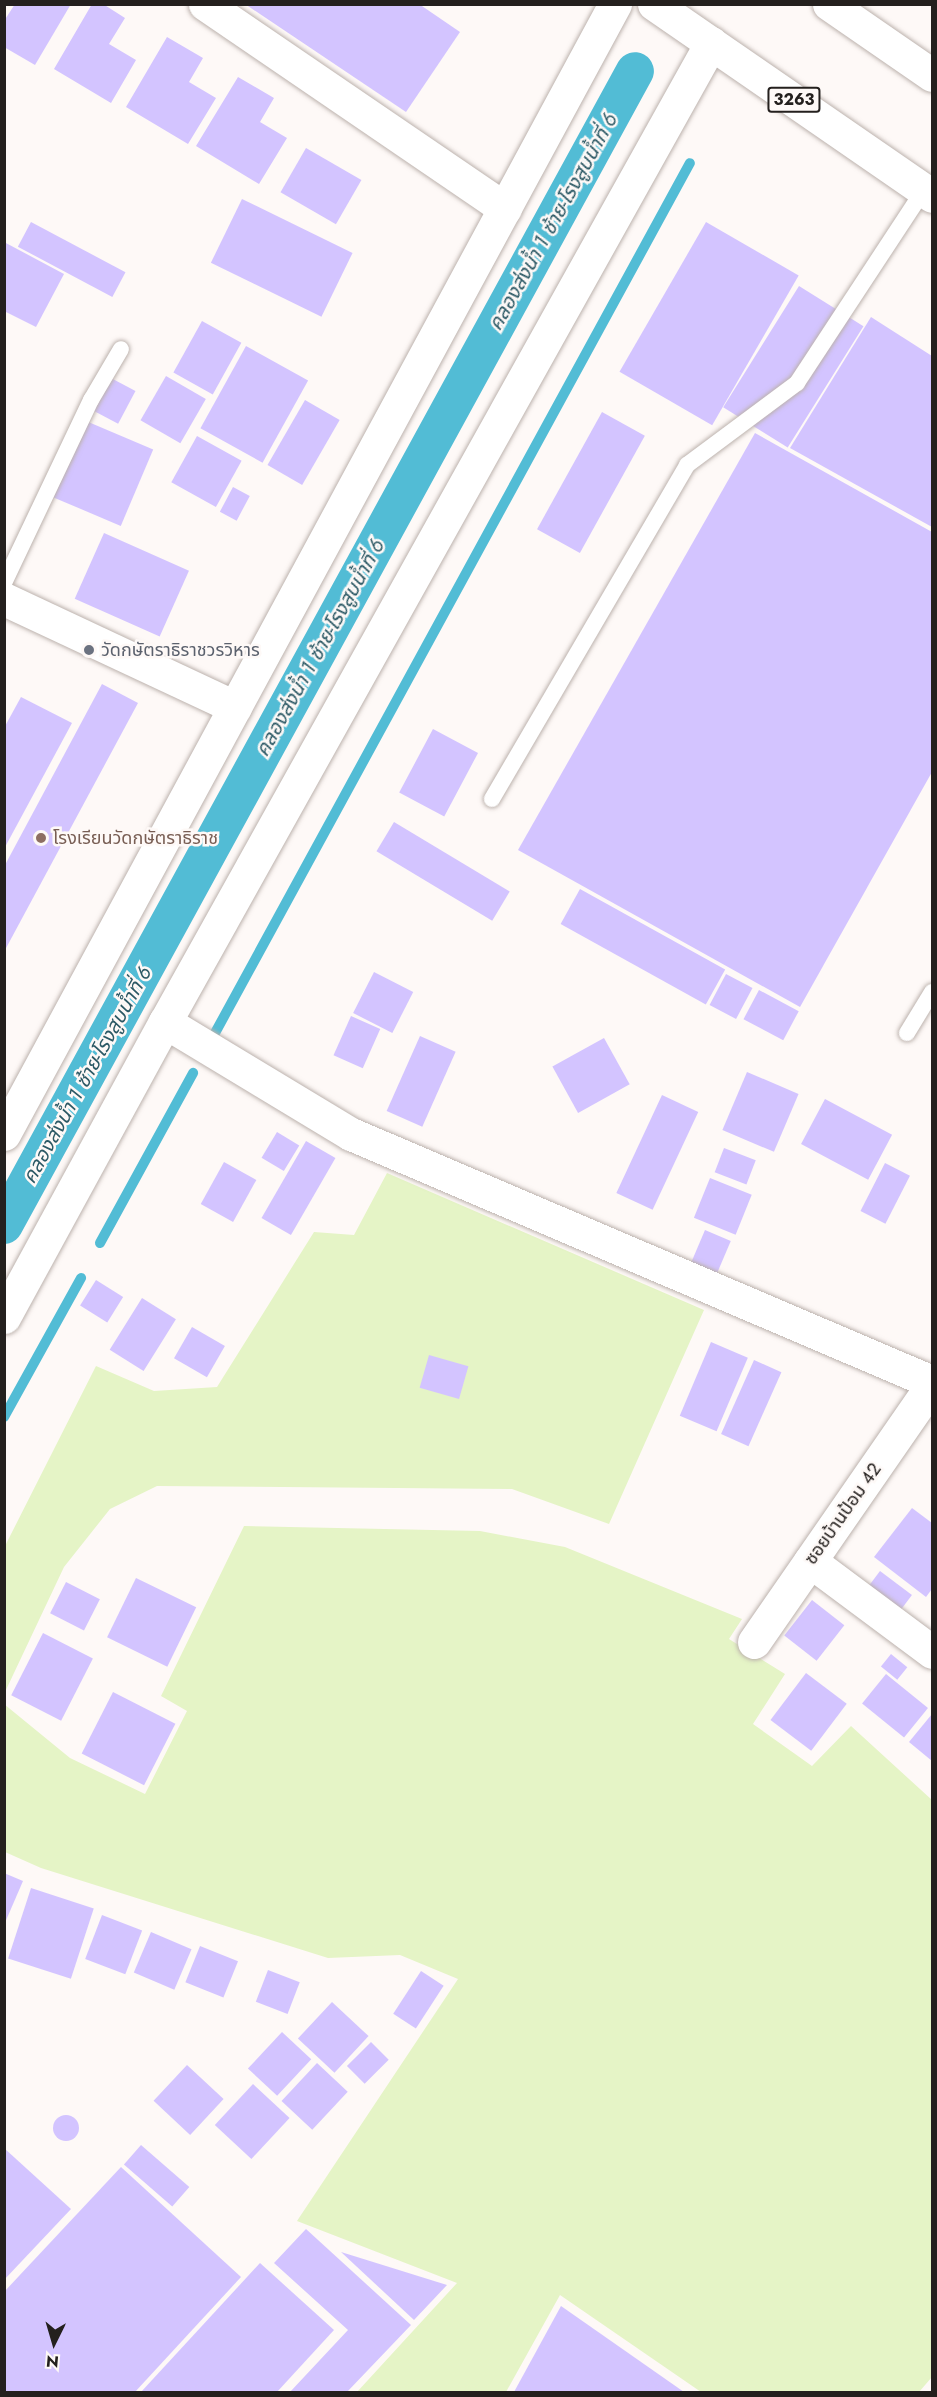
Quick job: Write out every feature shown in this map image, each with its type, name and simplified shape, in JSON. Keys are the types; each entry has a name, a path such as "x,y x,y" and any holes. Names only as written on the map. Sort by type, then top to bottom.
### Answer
{"street":[{"path":"205,4 505,209"},
{"path":"4,1134 615,4"},
{"name":"3263","path":"654,4 928,193"},
{"path":"829,4 933,75"},
{"path":"4,1317 165,1022 711,43"},
{"path":"4,599 235,707"},
{"path":"165,1022 351,1134 933,1384"},
{"name":"ซอยบ้านป้อม 42","path":"754,1642 933,1384"},
{"path":"810,1561 933,1652"}],"lane":[{"path":"492,799 687,465 797,383 928,193"},
{"path":"4,583 91,400 121,349"},
{"path":"907,1033 933,992"}],"green space":[{"path":"387,1173 704,1310 609,1524 512,1489 157,1486 110,1509 64,1567 5,1692 5,1546 96,1366 154,1391 217,1387 314,1232 354,1235"},
{"path":"244,1526 480,1531 565,1547 742,1619 729,1639 785,1674 753,1724 812,1766 851,1726 932,1800 932,2377 919,2392 701,2392 560,2295 506,2392 357,2392 457,2283 297,2221 458,1979 400,1955 328,1958 41,1868 5,1852 4,1704 70,1758 145,1794 187,1711 161,1696"}],"building":[{"path":"15,4 71,4 35,65 4,47 4,21"},
{"path":"92,4 103,4 125,18 109,44 136,60 111,103 54,69"},
{"path":"245,4 419,4 460,32 406,112"},
{"path":"167,37 203,58 189,82 216,98 188,144 126,107"},
{"path":"238,77 274,98 260,122 287,138 259,184 196,146"},
{"path":"306,148 361,180 336,224 280,192"},
{"path":"242,199 353,253 321,317 211,263"},
{"path":"31,222 125,272 112,297 18,247"},
{"path":"706,222 799,275 712,425 620,372"},
{"path":"4,242 64,274 36,327 4,311"},
{"path":"799,286 863,326 788,448 723,407"},
{"path":"871,317 932,356 932,527 790,448"},
{"path":"202,321 241,343 213,394 173,373"},
{"path":"246,346 308,380 263,463 200,428"},
{"path":"166,376 206,399 180,443 140,420"},
{"path":"109,377 135,391 118,424 92,410"},
{"path":"305,400 340,420 302,485 268,465"},
{"path":"602,412 645,436 580,553 537,529"},
{"path":"86,421 153,450 121,526 54,497"},
{"path":"755,433 932,532 932,772 800,1007 518,850"},
{"path":"197,436 242,461 216,507 171,482"},
{"path":"233,487 250,496 237,521 220,512"},
{"path":"104,533 189,571 160,637 75,599"},
{"path":"102,684 138,703 5,950 5,865"},
{"path":"21,697 72,723 4,849 4,728"},
{"path":"433,729 478,753 444,817 399,793"},
{"path":"394,822 510,892 492,921 376,851"},
{"path":"580,889 725,969 706,1004 561,924"},
{"path":"374,972 413,992 392,1033 353,1013"},
{"path":"726,974 752,988 736,1019 710,1005"},
{"path":"759,990 799,1011 783,1040 744,1019"},
{"path":"351,1016 380,1029 363,1068 334,1055"},
{"path":"420,1036 456,1052 422,1127 387,1111"},
{"path":"604,1038 630,1084 578,1113 552,1067"},
{"path":"747,1072 799,1094 774,1152 722,1130"},
{"path":"662,1095 698,1112 653,1210 616,1193"},
{"path":"825,1099 892,1135 868,1180 801,1144"},
{"path":"277,1132 299,1145 284,1171 262,1158"},
{"path":"306,1141 335,1158 291,1235 262,1218"},
{"path":"724,1148 756,1160 746,1184 715,1172"},
{"path":"224,1162 256,1180 233,1222 201,1204"},
{"path":"885,1163 910,1176 885,1224 860,1211"},
{"path":"710,1178 752,1195 736,1235 694,1218"},
{"path":"705,1230 731,1241 715,1279 689,1268"},
{"path":"96,1280 123,1297 107,1322 80,1305"},
{"path":"142,1298 176,1319 144,1371 110,1350"},
{"path":"192,1327 225,1346 207,1377 174,1358"},
{"path":"711,1342 748,1358 717,1431 680,1416"},
{"path":"429,1355 468,1366 459,1399 420,1388"},
{"path":"754,1360 781,1372 748,1446 721,1434"},
{"path":"912,1508 932,1523 932,1589 926,1597 874,1557"},
{"path":"880,1571 912,1595 901,1610 869,1586"},
{"path":"136,1578 196,1607 167,1667 107,1637"},
{"path":"66,1582 100,1599 84,1630 50,1613"},
{"path":"812,1600 844,1625 817,1661 784,1635"},
{"path":"43,1633 93,1658 61,1721 11,1695"},
{"path":"891,1654 907,1667 897,1680 881,1666"},
{"path":"806,1673 847,1704 811,1751 770,1720"},
{"path":"886,1674 928,1708 904,1738 862,1704"},
{"path":"113,1692 175,1724 144,1785 82,1753"},
{"path":"932,1714 932,1761 909,1742"},
{"path":"4,1873 23,1881 4,1925"},
{"path":"31,1888 94,1908 71,1979 8,1958"},
{"path":"102,1915 142,1930 125,1974 85,1959"},
{"path":"151,1932 192,1949 174,1990 134,1973"},
{"path":"200,1946 238,1961 223,1998 185,1982"},
{"path":"268,1970 300,1982 288,2014 256,2002"},
{"path":"421,1971 444,1986 416,2028 393,2014"},
{"path":"332,2002 369,2036 334,2073 298,2039"},
{"path":"282,2032 311,2059 277,2096 248,2069"},
{"path":"371,2042 389,2060 365,2084 347,2066"},
{"path":"317,2063 348,2092 312,2130 282,2101"},
{"path":"187,2065 224,2099 190,2135 154,2101"},
{"path":"253,2084 290,2118 251,2159 215,2125"},
{"path":"66,2115 75,2119 79,2128 75,2137 66,2141 57,2137 53,2128 57,2119"},
{"path":"141,2145 189,2187 172,2207 124,2165"},
{"path":"4,2148 71,2209 4,2280"},
{"path":"121,2167 241,2277 135,2392 4,2392 4,2292"},
{"path":"306,2229 411,2325 347,2392 290,2392 348,2330 274,2263"},
{"path":"341,2252 447,2285 414,2320"},
{"path":"260,2263 334,2330 277,2392 141,2392"},
{"path":"561,2306 684,2392 514,2392"}],"waterway":[{"name":"คลองส่งน้ำ 1 ซ้าย-โรงสูบน้ำที่ 6","path":"4,1225 635,71"},
{"path":"215,1033 690,163"},
{"path":"100,1243 193,1073"},
{"path":"4,1417 81,1278"}],"place":[{"name":"วัดกษัตราธิราชวรวิหาร","path":"89,650"},
{"name":"โรงเรียนวัดกษัตราธิราช","path":"41,838"}]}
